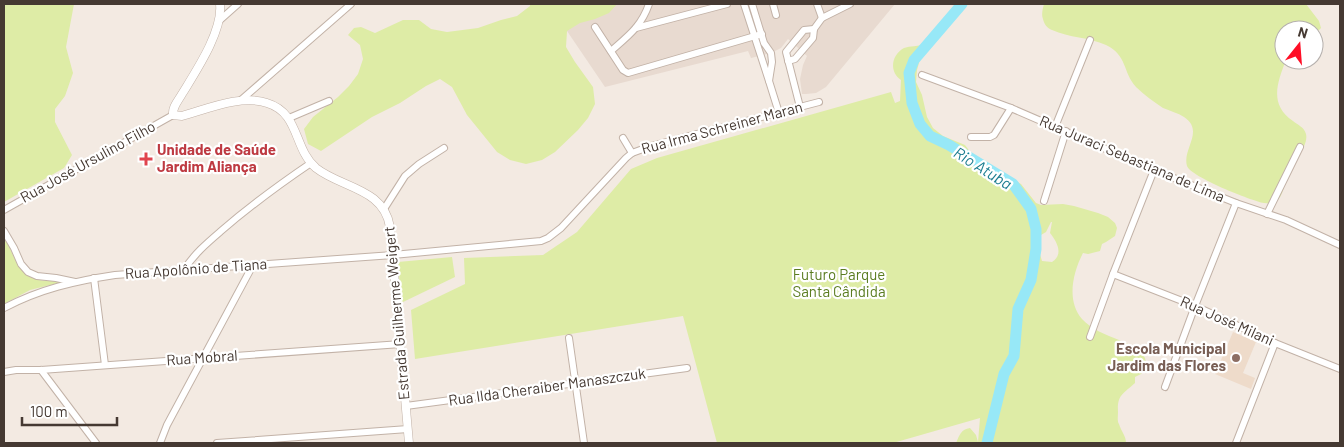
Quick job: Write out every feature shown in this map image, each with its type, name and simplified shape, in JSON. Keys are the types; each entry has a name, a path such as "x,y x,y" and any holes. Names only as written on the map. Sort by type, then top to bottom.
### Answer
{"street":[{"path":"172,115 172,110 211,42 220,20 220,4"},
{"path":"220,20 238,4"},
{"path":"241,100 351,4"},
{"path":"611,51 636,28 646,13 649,4"},
{"path":"636,28 727,4"},
{"path":"744,4 779,113"},
{"path":"752,4 764,43 772,53 769,81"},
{"path":"773,4 776,15"},
{"path":"817,4 822,18"},
{"path":"788,61 795,59 813,38 814,30 822,18 850,4"},
{"path":"595,27 626,72 762,34"},
{"path":"800,107 786,52 804,30 814,30"},
{"path":"1055,127 1090,40"},
{"path":"761,60 772,58"},
{"name":"Rua Juraci Sebastiana de Lima","path":"922,75 1011,108 1154,170 1236,203 1286,220 1340,245"},
{"name":"Estrada Guilherme Weigert","path":"172,115 182,116 241,100 267,102 280,109 289,118 311,163 326,174 363,192 384,209 389,222 393,255 409,443"},
{"path":"289,118 329,102"},
{"name":"Rua Irma Schreiner Maran","path":"393,255 534,242 548,238 561,228 614,169 632,153 651,146 818,102"},
{"path":"971,136 990,137 994,135 1011,108"},
{"name":"Rua José Ursulino Filho","path":"4,210 172,115"},
{"path":"1044,201 1066,131"},
{"path":"623,138 632,153"},
{"path":"1267,214 1300,147"},
{"path":"384,209 405,176 444,148"},
{"path":"184,270 195,254 228,225 311,163"},
{"path":"1090,337 1112,274 1154,170"},
{"path":"1165,387 1236,203"},
{"path":"4,231 28,272 37,276 75,282"},
{"name":"Rua Apolônio de Tiana","path":"4,308 43,290 94,278 121,274 393,255"},
{"path":"160,443 167,424 253,265"},
{"name":"Rua José Milani","path":"1112,274 1195,306 1275,343 1340,369"},
{"path":"94,278 105,365"},
{"path":"569,338 584,443"},
{"path":"1236,443 1275,343"},
{"name":"Rua Mobral","path":"4,372 401,344"},
{"name":"Rua Ilda Cheraiber Manaszczuk","path":"406,406 688,368"},
{"path":"41,370 96,443"},
{"path":"218,443 408,429"},
{"path":"325,435 325,443"}],"shaded area":[{"path":"564,4 895,4 826,87 816,93 802,94 800,79 807,56 788,39 781,48 771,53 751,58 748,51 605,87 567,31"},
{"name":"Escola Municipal Jardim das Flores","path":"1233,332 1256,342 1243,373 1255,378 1251,389 1215,374"}],"green space":[{"path":"4,4 74,4 66,47 73,73 65,96 55,109 55,122 72,155 64,168 4,202"},
{"path":"530,4 617,4 609,13 580,23 567,31 566,47 593,87 595,104 588,118 578,130 555,152 542,160 526,164 510,160 497,152 467,115 452,87 440,79 372,117 321,151 308,144 304,129 313,117 349,86 358,74 363,59 360,45 348,35 354,28 361,27 375,33 403,20 419,20 431,29 447,32 478,28 517,16"},
{"path":"1044,4 1306,4 1318,20 1274,20 1274,70 1282,70 1278,85 1278,101 1285,115 1301,126 1306,134 1303,149 1287,175 1278,200 1274,203 1257,201 1222,188 1191,171 1187,166 1186,160 1193,134 1190,122 1184,117 1163,108 1139,90 1128,75 1118,54 1113,49 1099,42 1065,35 1049,28 1042,17"},
{"name":"Futuro Parque Santa Cândida","path":"924,45 917,70 916,82 922,95 927,117 933,128 943,136 965,145 974,157 1021,184 1036,203 1041,205 1063,204 1074,206 1108,217 1115,223 1117,228 1115,236 1102,244 1100,251 1088,254 1083,253 1074,277 1073,295 1077,312 1086,323 1136,348 1145,359 1146,368 1135,377 1135,383 1122,395 1118,406 1118,421 1126,443 956,443 962,431 970,428 976,435 978,442 980,418 893,443 717,443 683,316 415,359 411,310 465,284 464,258 543,255 577,232 631,169 657,158 891,92 895,103 900,101 901,80 897,77 893,68 894,59 904,48","holes":["1052,222 1050,233 1057,244 1058,255 1052,262 1042,261 1040,254 1041,235 1046,232"]},
{"path":"4,237 17,263 25,273 38,280 62,282 30,290 4,304"},
{"path":"452,257 455,277 401,303 398,262"}],"waterway":[{"name":"Rio Atuba","path":"962,4 914,60 909,73 912,103 920,124 930,136 949,145 1013,184 1031,209 1036,229 1036,249 1031,280 1018,309 1014,356 1004,374 987,443"}],"place":[{"name":"Unidade de Saúde Jardim Aliança","path":"146,159"},
{"name":"Escola Municipal Jardim das Flores","path":"1236,358"}]}
